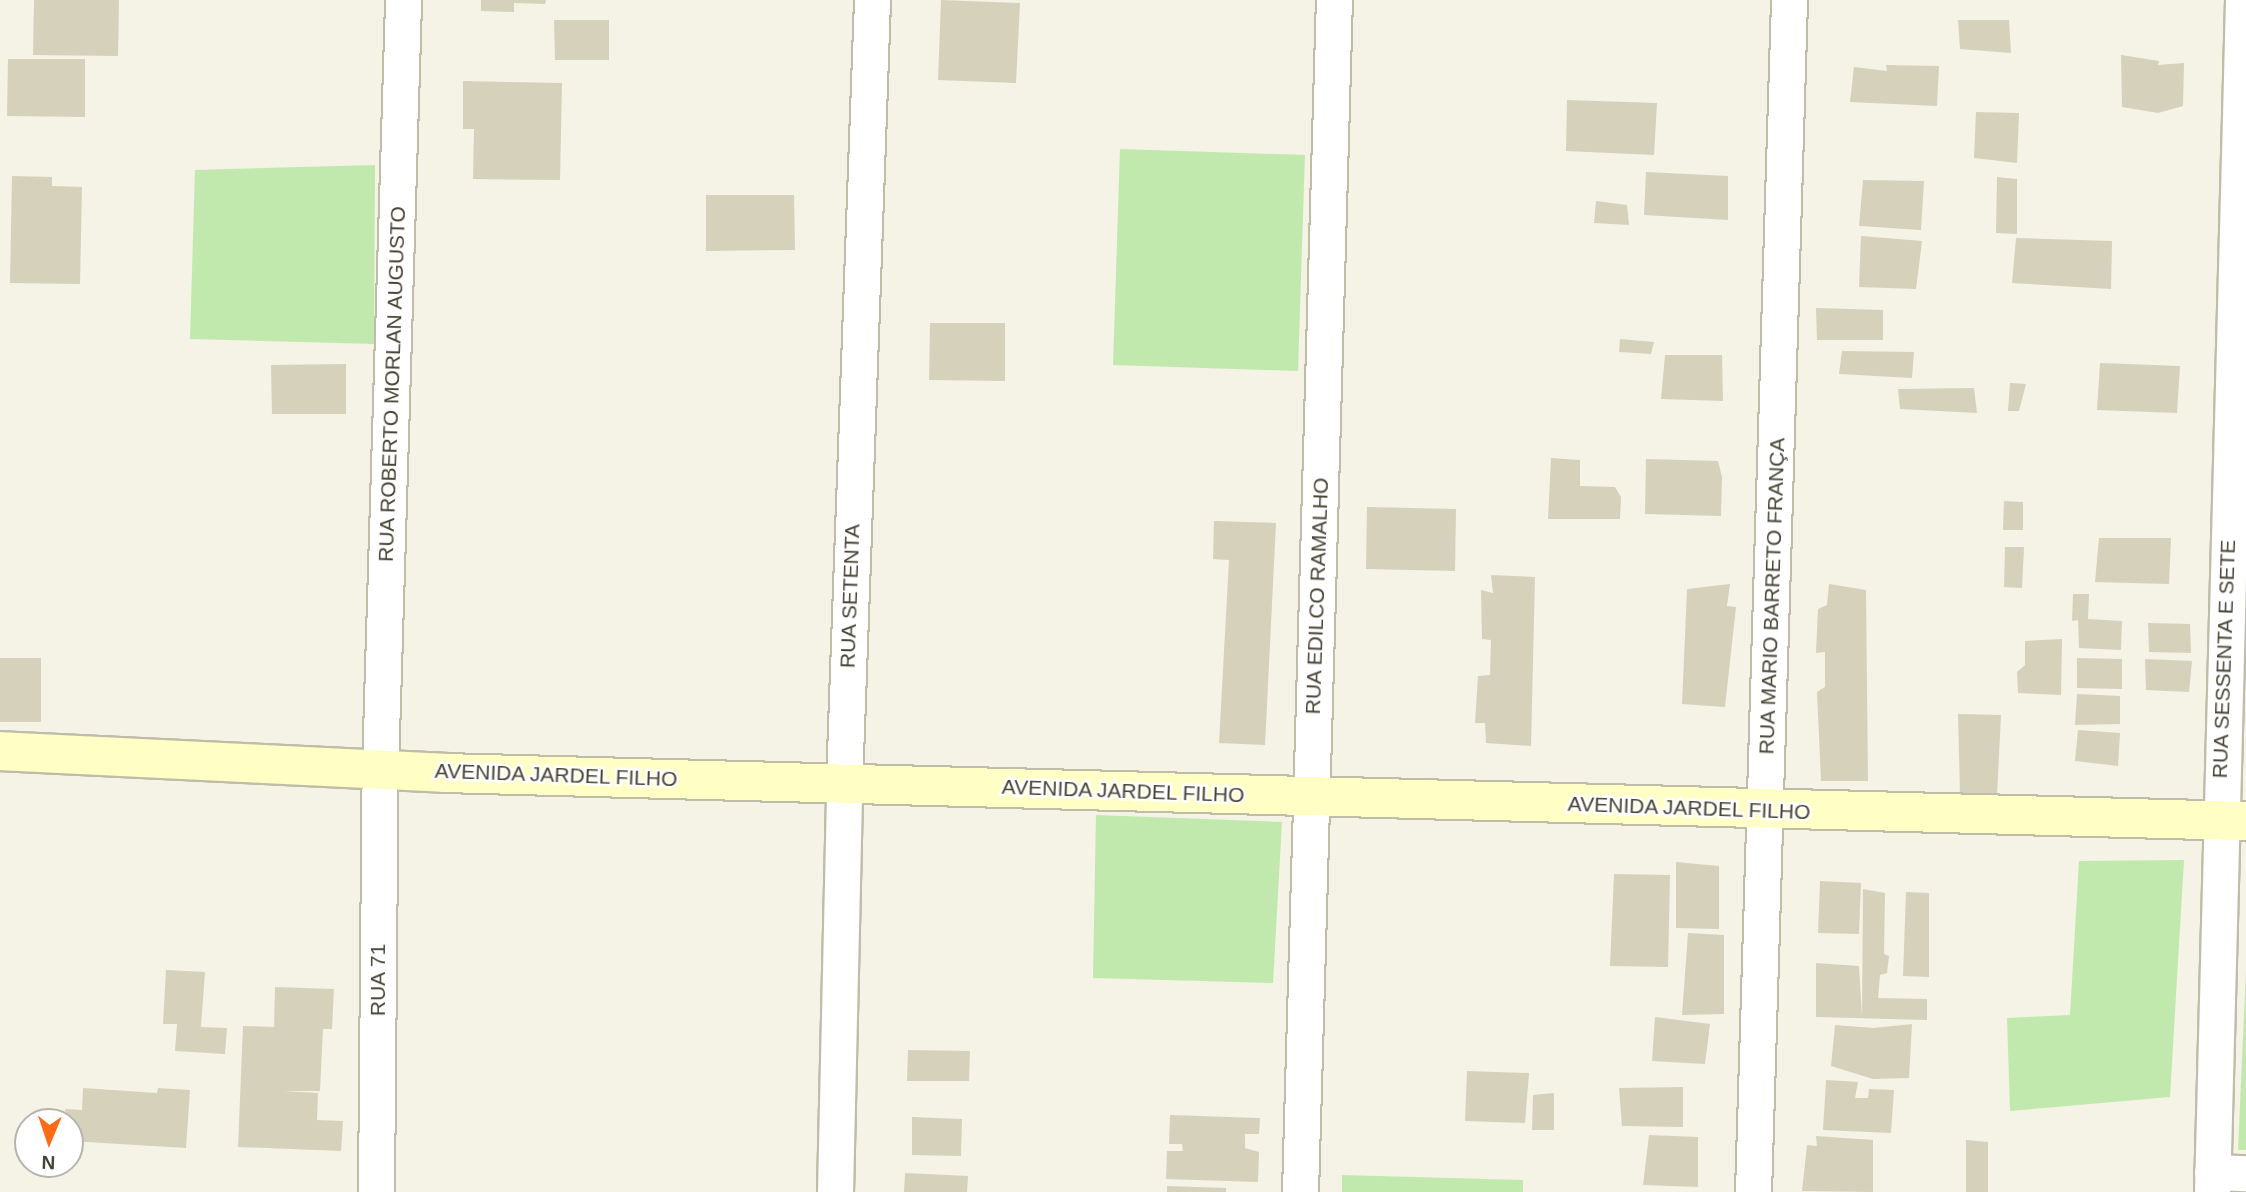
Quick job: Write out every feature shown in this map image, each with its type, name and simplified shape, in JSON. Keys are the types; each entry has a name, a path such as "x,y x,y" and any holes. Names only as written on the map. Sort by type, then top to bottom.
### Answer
{"main road":[{"name":"AVENIDA JARDEL FILHO","path":"0,751 380,768 844,783 1767,811 2233,821"}],"street":[{"name":"RUA ROBERTO MORLAN AUGUSTO","path":"380,768 403,0"},
{"name":"RUA SETENTA","path":"835,1192 844,783 872,0"},
{"name":"RUA EDILCO RAMALHO","path":"1300,1192 1334,0"},
{"name":"RUA MARIO BARRETO FRANÇA","path":"1753,1192 1767,811 1789,0"},
{"name":"RUA SESSENTA E SETE","path":"2223,1179 2233,821 2243,0"},
{"name":"RUA 71","path":"376,1192 380,768"}],"green space":[{"path":"1120,149 1305,155 1298,371 1113,365"},
{"path":"375,165 374,344 190,339 195,170"},
{"path":"1096,815 1282,822 1273,983 1093,978"},
{"path":"2184,860 2170,1097 2010,1111 2007,1018 2070,1015 2079,861"},
{"path":"2246,970 2246,1150 2238,1150"},
{"path":"1342,1175 1523,1180 1523,1192 1342,1192"}],"building":[{"path":"34,0 119,0 118,56 33,55"},
{"path":"481,0 546,0 545,4 514,3 514,12 481,11"},
{"path":"941,0 1020,3 1016,83 938,80"},
{"path":"554,20 609,20 609,60 555,60"},
{"path":"1958,20 2009,20 2011,53 1960,49"},
{"path":"2121,55 2159,61 2158,65 2184,63 2183,106 2158,113 2122,107"},
{"path":"8,59 85,59 85,117 7,116"},
{"path":"1886,65 1939,66 1937,106 1850,102 1854,67 1887,71"},
{"path":"463,81 562,83 560,180 473,179 474,129 463,129"},
{"path":"1567,100 1657,103 1654,155 1566,151"},
{"path":"1976,112 2019,113 2017,163 1974,158"},
{"path":"1646,172 1728,176 1728,220 1644,215"},
{"path":"12,176 52,177 52,186 82,187 80,284 10,283"},
{"path":"1997,177 2017,179 2017,234 1996,233"},
{"path":"1863,180 1924,181 1921,230 1859,226"},
{"path":"706,195 794,195 795,250 706,251"},
{"path":"1596,201 1627,205 1629,225 1594,223"},
{"path":"1861,236 1922,241 1916,289 1859,287"},
{"path":"2016,238 2112,241 2111,289 2012,283"},
{"path":"1816,308 1883,310 1883,340 1817,340"},
{"path":"930,323 1005,323 1005,381 929,380"},
{"path":"1620,339 1654,342 1651,354 1619,352"},
{"path":"1842,351 1914,352 1912,378 1839,374"},
{"path":"1665,355 1722,355 1723,401 1661,399"},
{"path":"2100,363 2180,366 2177,413 2097,410"},
{"path":"346,364 346,414 272,414 271,365"},
{"path":"2010,383 2026,384 2019,411 2008,411"},
{"path":"1974,388 1977,413 1900,409 1898,389"},
{"path":"1551,458 1580,460 1580,486 1615,487 1621,497 1620,519 1548,519"},
{"path":"1646,459 1718,461 1722,477 1721,516 1645,514"},
{"path":"2004,501 2023,502 2023,530 2003,530"},
{"path":"1367,507 1456,509 1455,571 1366,569"},
{"path":"1214,521 1276,523 1265,745 1219,743 1229,560 1213,559"},
{"path":"2099,538 2171,538 2169,584 2095,582"},
{"path":"2005,547 2024,547 2022,588 2004,587"},
{"path":"1491,575 1535,577 1531,746 1486,743 1485,723 1475,723 1478,676 1490,675 1491,640 1482,639 1481,590 1493,593"},
{"path":"1730,584 1727,606 1736,607 1725,707 1682,704 1687,589"},
{"path":"1829,584 1866,590 1868,781 1821,781 1817,692 1825,687 1825,652 1816,653 1818,609 1827,605"},
{"path":"2073,594 2089,594 2088,619 2122,621 2121,650 2079,648 2078,620 2072,621"},
{"path":"2148,623 2190,624 2191,653 2149,652"},
{"path":"2062,639 2061,695 2018,693 2017,672 2025,665 2025,641"},
{"path":"0,658 41,658 41,722 0,722"},
{"path":"2077,658 2122,659 2122,689 2077,688"},
{"path":"2145,659 2192,661 2189,692 2146,690"},
{"path":"2077,694 2120,696 2120,724 2075,725"},
{"path":"1958,714 2001,715 1997,795 1960,794"},
{"path":"2078,730 2120,733 2118,766 2075,761"},
{"path":"1676,862 1719,866 1719,929 1676,928"},
{"path":"1614,874 1670,875 1668,967 1610,966"},
{"path":"1820,881 1861,883 1859,934 1818,933"},
{"path":"1863,889 1885,893 1884,954 1889,956 1887,973 1880,975 1878,998 1927,999 1927,1020 1816,1017 1816,963 1859,966 1862,1016"},
{"path":"1906,892 1929,893 1929,977 1903,976"},
{"path":"1688,933 1724,935 1724,1014 1682,1015"},
{"path":"166,970 205,972 201,1027 227,1028 225,1054 175,1051 177,1024 163,1024"},
{"path":"275,987 334,989 332,1029 323,1029 320,1091 283,1091 318,1093 317,1120 343,1121 341,1151 238,1147 243,1026 274,1027"},
{"path":"1655,1017 1710,1024 1705,1064 1652,1061"},
{"path":"1912,1024 1909,1078 1873,1079 1831,1066 1835,1025 1873,1028"},
{"path":"908,1050 970,1051 969,1081 907,1081"},
{"path":"1467,1071 1529,1073 1525,1123 1465,1121"},
{"path":"1826,1080 1858,1082 1855,1098 1868,1098 1869,1089 1894,1090 1891,1133 1823,1130"},
{"path":"1683,1087 1683,1127 1622,1126 1619,1088"},
{"path":"83,1088 157,1093 158,1088 190,1090 186,1148 84,1142"},
{"path":"1554,1093 1554,1130 1532,1130 1533,1095"},
{"path":"1170,1115 1260,1118 1259,1134 1245,1134 1245,1148 1259,1152 1258,1182 1166,1179 1167,1151 1183,1151 1182,1144 1169,1144"},
{"path":"912,1117 962,1119 961,1156 912,1155"},
{"path":"1649,1135 1698,1137 1698,1187 1643,1185"},
{"path":"1816,1136 1873,1140 1873,1192 1802,1191 1807,1145 1817,1146"},
{"path":"1966,1140 1988,1142 1988,1192 1966,1192"},
{"path":"905,1173 968,1176 967,1192 904,1192"},
{"path":"1167,1186 1226,1188 1226,1192 1167,1192"}]}
